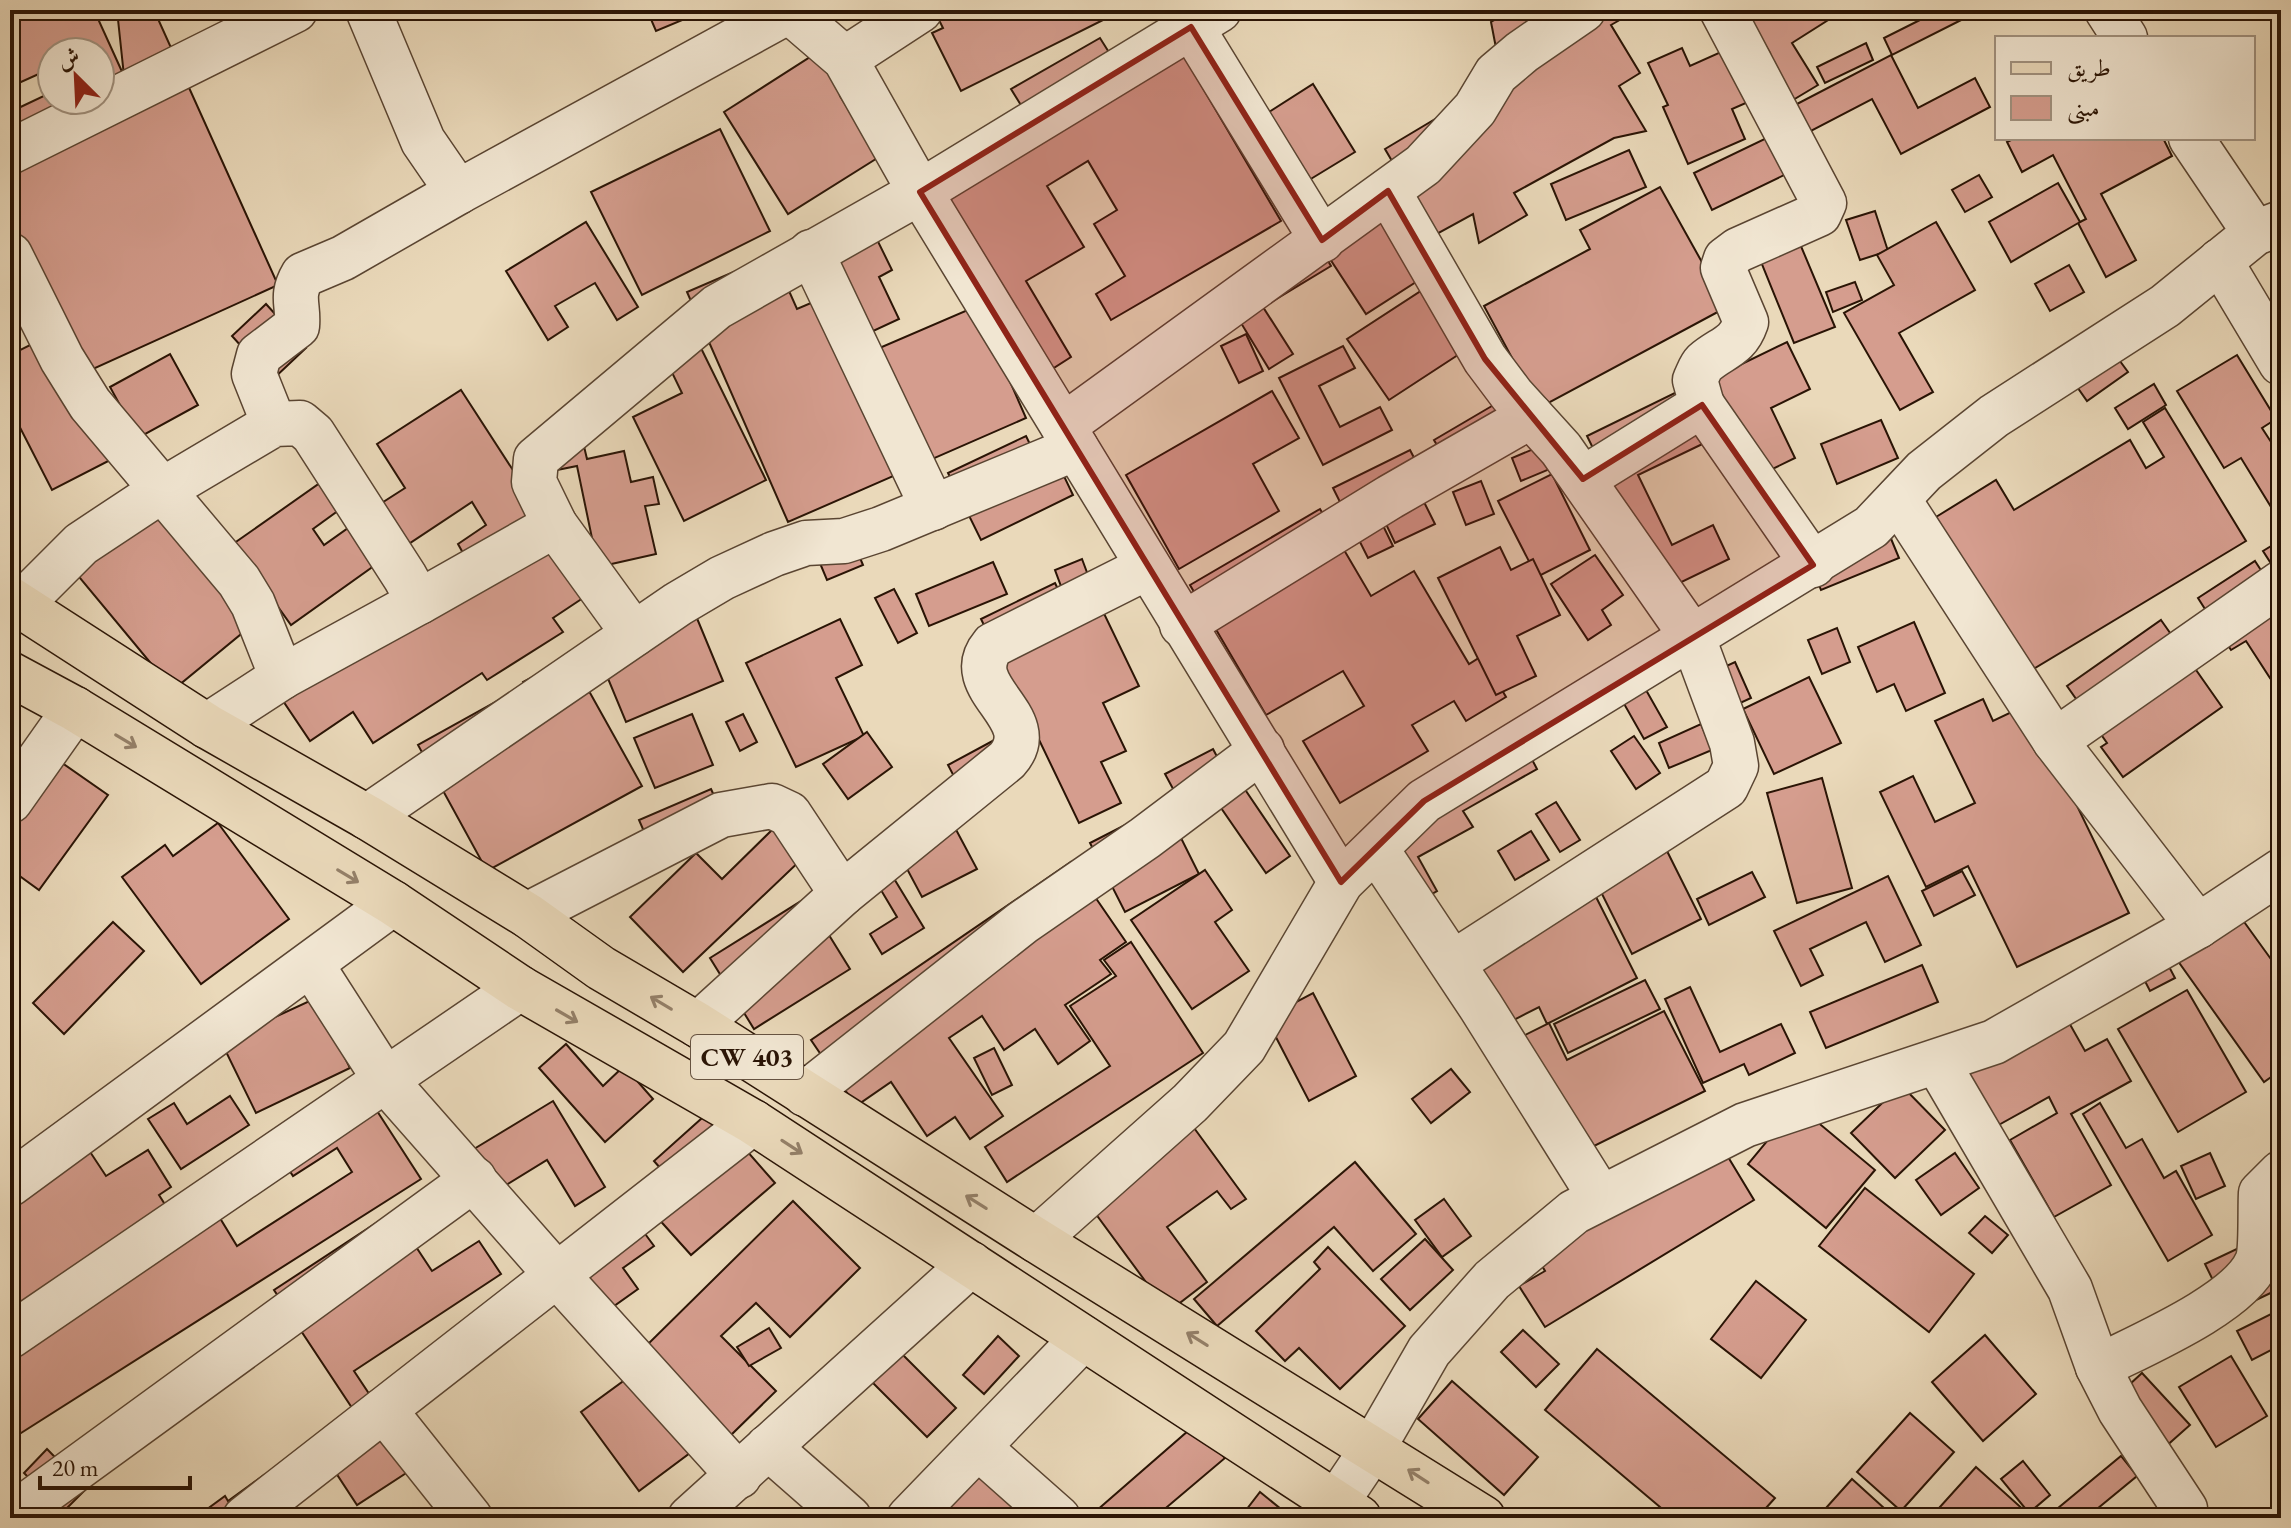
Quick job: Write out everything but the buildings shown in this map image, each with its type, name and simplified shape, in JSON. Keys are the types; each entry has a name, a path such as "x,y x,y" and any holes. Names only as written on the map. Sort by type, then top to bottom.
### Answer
{"main road":[{"name":"CW 403","path":"16,601 207,726 367,817 527,915 601,968 698,1025 1483,1518"},
{"name":"CW 403","path":"10,674 75,709 393,903 520,988 753,1122 1348,1511"}],"street":[{"path":"10,152 295,10"},
{"path":"368,10 423,141 458,192"},
{"path":"274,424 254,374 259,355 297,326 294,298 303,275 343,258 788,10 845,59 920,192 1341,882"},
{"path":"845,59 920,10"},
{"path":"367,817 634,634 722,578 806,543 844,541 933,508 1070,437 1423,165 1475,109 1496,74 1583,10"},
{"path":"1722,10 1824,203 1819,214 1738,250 1726,259 1723,268 1746,322 1742,336 1702,364 1695,380 1702,405 1813,565"},
{"path":"2107,10 2124,36"},
{"path":"634,634 555,525 534,482 536,459 717,307 920,192 1197,16 1322,240"},
{"path":"1036,1240 1190,1103 1244,1047 1341,882 1424,801 1871,527 1924,471 1994,416 2165,306 2220,261 2268,228 2193,140"},
{"path":"1388,191 1485,359 1561,449 1693,638 1732,743 1736,766 1726,787 1453,963"},
{"path":"811,252 933,508"},
{"path":"10,255 62,359 90,404 239,581 253,604 282,677"},
{"path":"2220,261 2281,363"},
{"path":"1583,479 1702,405"},
{"path":"1182,625 1390,497 1531,416"},
{"path":"16,601 81,544 161,491 274,424 300,423 313,434 419,602"},
{"path":"1898,499 2055,741 2198,926"},
{"path":"207,726 282,677 555,525"},
{"path":"698,1025 842,894 1015,752 1018,743 1016,727 983,671 984,656 993,645 1148,567"},
{"path":"2055,741 2281,583"},
{"path":"10,801 75,709"},
{"path":"805,1094 1022,923 1145,838 1262,750"},
{"path":"527,915 721,815 772,806 789,814 842,894"},
{"path":"1376,849 1453,963 1600,1197"},
{"path":"1348,1511 1373,1448 1429,1351 1492,1280 1574,1212 1745,1125 1994,1042 2198,926 2281,871"},
{"path":"10,1184 393,903"},
{"path":"311,964 386,1081 556,1274 754,1462 849,1518"},
{"path":"10,1336 520,988"},
{"path":"1937,1062 2070,1289 2098,1367 2120,1410 2185,1515"},
{"path":"245,1518 753,1122"},
{"path":"2098,1367 2198,1316 2243,1282 2258,1260 2261,1193 2281,1173"},
{"path":"10,1517 474,1179"},
{"path":"690,1518 971,1264"},
{"path":"909,1518 1083,1338"},
{"path":"384,1410 470,1518"},
{"path":"979,1448 1058,1518"}],"highlighted area":[{"path":"1191,27 1322,240 1388,191 1485,359 1583,479 1702,405 1813,565 1424,801 1341,882 920,192"}]}
